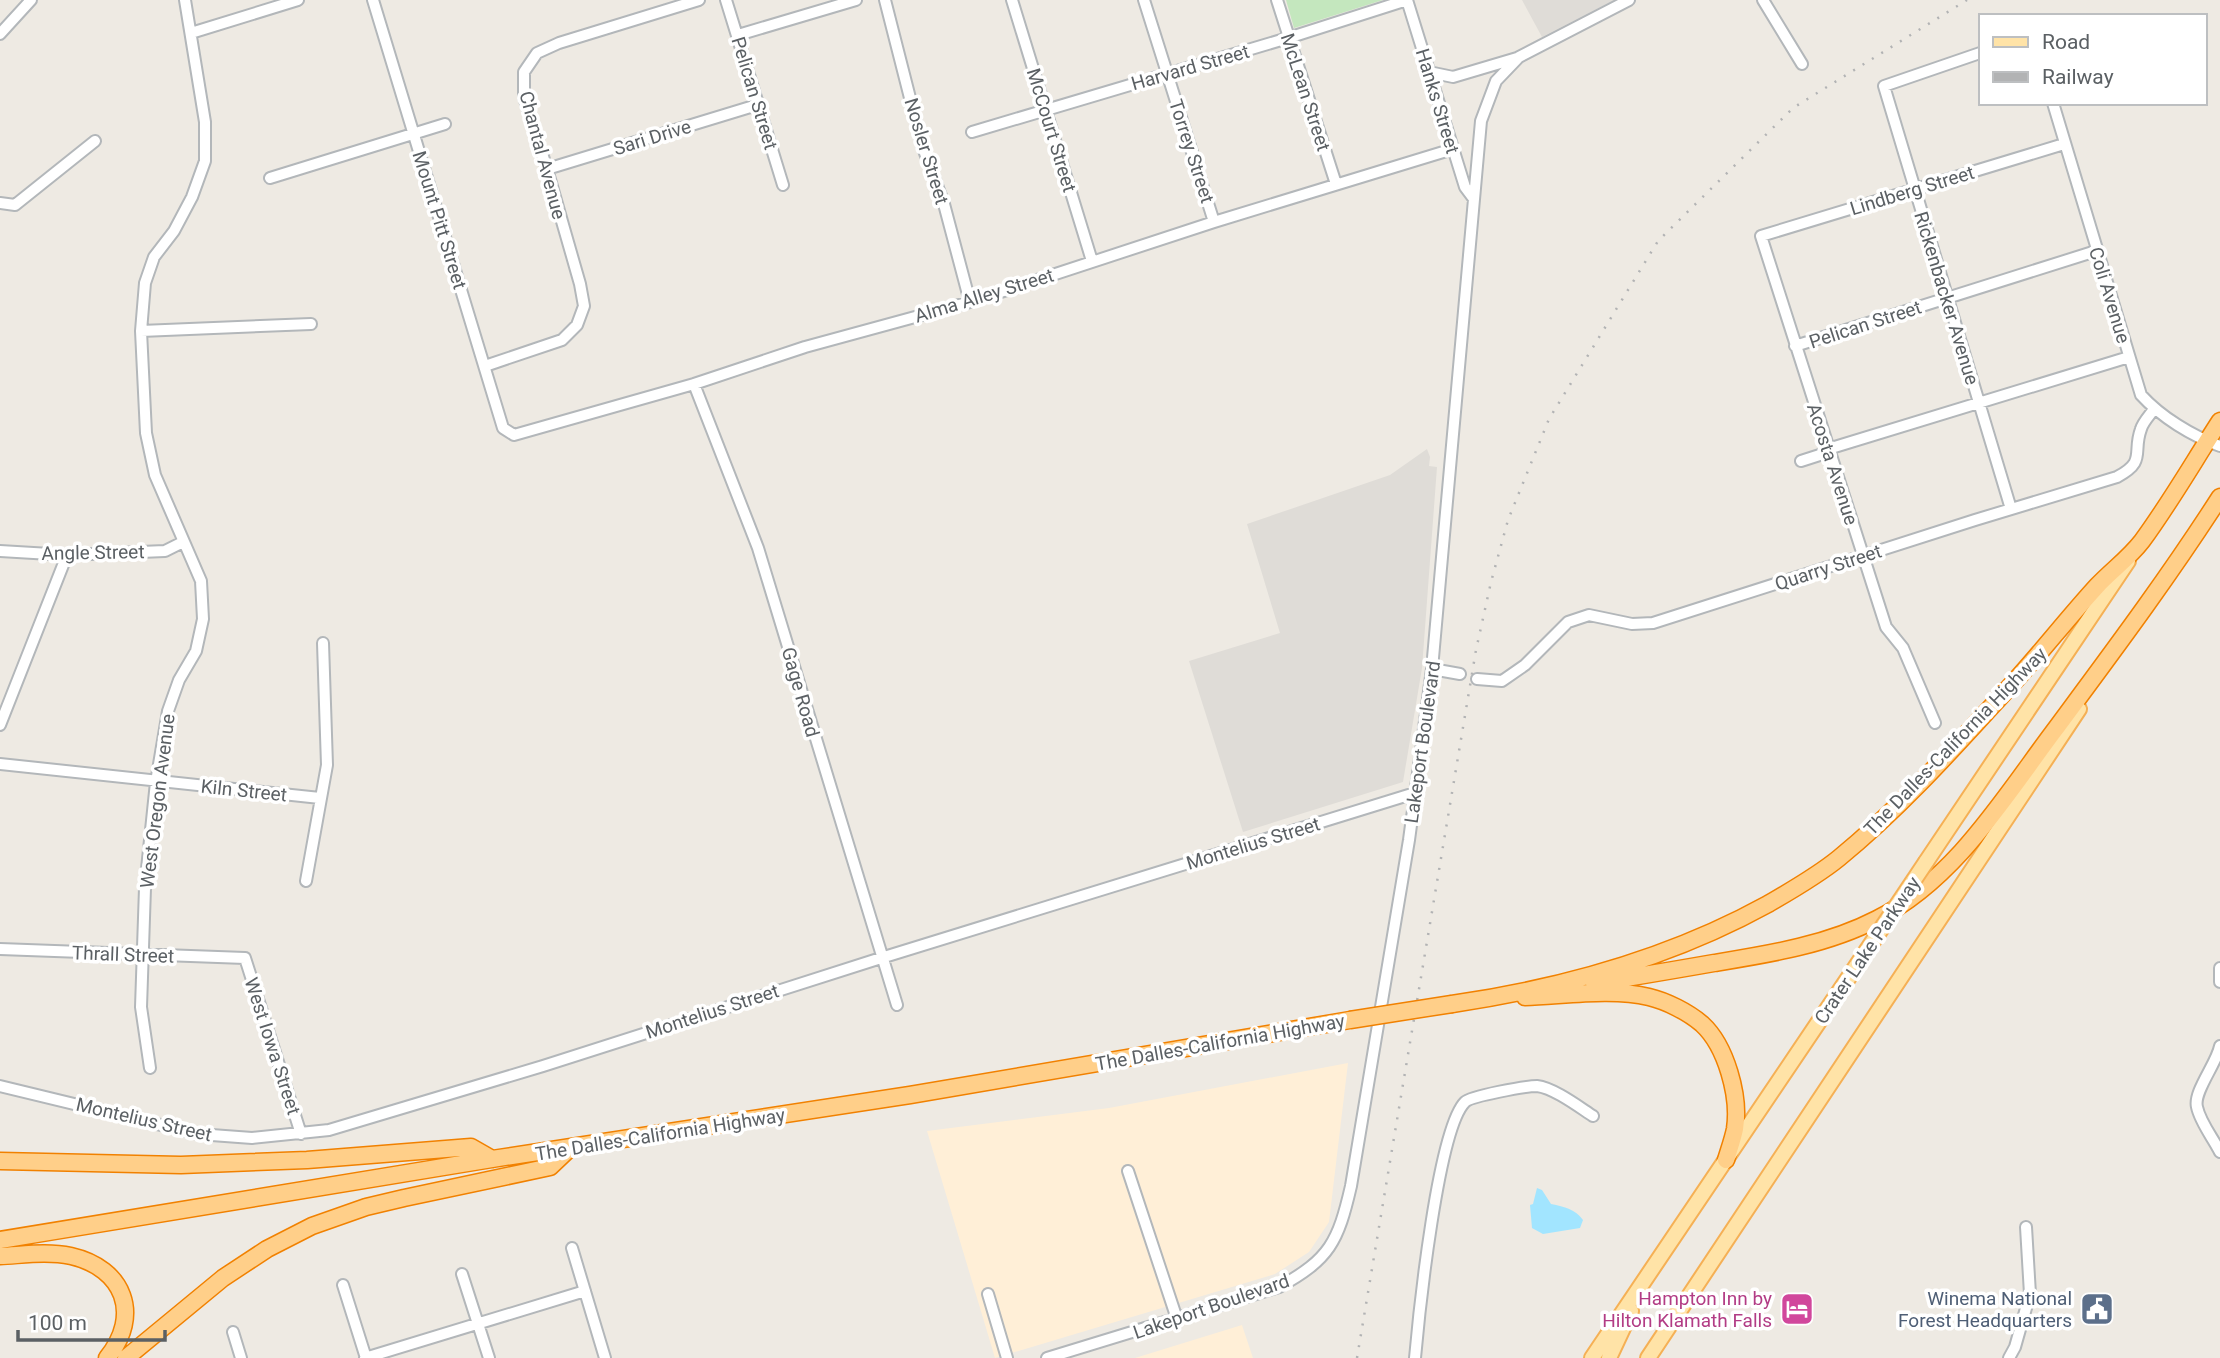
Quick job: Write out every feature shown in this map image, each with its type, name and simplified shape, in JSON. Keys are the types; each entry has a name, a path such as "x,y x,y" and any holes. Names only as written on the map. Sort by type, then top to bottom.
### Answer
{"highway":[{"name":"The Dalles-California Highway","path":"0,1240 492,1159 910,1095 1484,999 1599,973 1661,954 1740,919 1790,891 1837,860 1889,814 2025,670 2098,585 2141,542 2213,444 2220,421"},
{"path":"1484,999 1779,952 1828,938 1878,918 1914,895 1962,851 2129,631 2220,497"},
{"path":"1484,999 1615,994 1648,997 1676,1008 1702,1024 1718,1045 1730,1071 1734,1093 1735,1126 1726,1160"},
{"path":"0,1161 181,1165 307,1160 471,1147 492,1159"},
{"path":"126,1358 223,1278 267,1249 312,1226 379,1204 550,1167 570,1148"},
{"path":"0,1256 44,1253 71,1256 109,1273 121,1292 126,1309 124,1328 118,1343 107,1358"}],"main road":[{"name":"Crater Lake Parkway","path":"1592,1358 2141,542"},
{"path":"1648,1358 2129,631"},
{"path":"1609,1358 1630,1315 1638,1290"}],"street":[{"path":"0,34 32,0"},
{"name":"West Oregon Avenue","path":"150,1068 141,1007 145,888 156,782 168,711 179,680 196,651 203,619 201,581 155,475 146,433 141,331 145,283 154,257 186,208 205,162 205,122 185,0"},
{"path":"191,33 298,0"},
{"name":"Mount Pitt Street","path":"373,0 503,428 514,435"},
{"name":"Chantal Avenue","path":"485,366 562,340 577,325 584,306 547,169 524,97 524,72 537,53 559,43 699,0"},
{"name":"Pelican Street","path":"726,0 783,185"},
{"path":"738,35 856,0"},
{"name":"Nosler Street","path":"885,0 922,145 944,204 970,302"},
{"name":"McCourt Street","path":"1012,0 1092,261"},
{"name":"Torrey Street","path":"1144,0 1214,222"},
{"name":"McLean Street","path":"1277,0 1336,184"},
{"name":"Harvard Street","path":"971,132 1407,0"},
{"name":"Hanks Street","path":"1407,0 1465,187 1474,199"},
{"name":"Lakeport Boulevard","path":"1047,1358 1279,1287 1308,1271 1327,1251 1342,1223 1364,1106 1415,793 1432,669 1481,121 1496,81 1519,57 1629,0"},
{"path":"1763,0 1802,64"},
{"name":"Rickenbacker Avenue","path":"1979,53 1884,86 2011,509"},
{"path":"1429,72 1453,76 1519,57"},
{"name":"Sari Drive","path":"547,169 757,105"},
{"name":"Coli Avenue","path":"2054,105 2141,395 2154,409 2213,444"},
{"path":"270,178 445,124"},
{"path":"0,203 15,205 95,141"},
{"name":"Lindberg Street","path":"1761,236 2064,144"},
{"name":"Alma Alley Street","path":"514,435 694,384 805,347 970,302 1214,222 1453,149"},
{"name":"Acosta Avenue","path":"1761,236 1885,627 1903,648 1935,723"},
{"name":"Pelican Street","path":"1795,346 2096,251"},
{"path":"141,331 311,324"},
{"path":"1801,461 2129,357"},
{"name":"Gage Road","path":"694,384 758,548 897,1004"},
{"name":"Quarry Street","path":"1477,679 1502,681 1525,666 1568,622 1590,615 1632,624 1653,623 2117,477 2131,470 2138,454 2140,429 2154,409"},
{"name":"Angle Street","path":"0,551 67,555 165,551 183,542"},
{"path":"0,725 67,555"},
{"path":"306,881 327,765 323,643"},
{"path":"1432,669 1460,674"},
{"name":"Kiln Street","path":"0,764 320,798"},
{"name":"Montelius Street","path":"0,1086 198,1134 240,1138 302,1134 361,1121 1415,793"},
{"name":"Thrall Street","path":"0,949 246,958"},
{"name":"West Iowa Street","path":"246,958 302,1134"},
{"path":"2220,968 2220,982"},
{"path":"2220,1046 2218,1056 2197,1097 2196,1107 2220,1152"},
{"path":"1415,1358 1419,1312 1446,1147 1457,1112 1467,1099 1537,1086 1564,1097 1593,1116"},
{"path":"1128,1171 1177,1319"},
{"path":"2009,1358 2015,1348 2030,1294 2025,1227"},
{"path":"572,1248 605,1358"},
{"path":"462,1274 489,1358"},
{"path":"343,1285 366,1358 586,1291"},
{"path":"988,1294 1007,1358"},
{"path":"233,1332 241,1358"}],"shaded area":[{"path":"1522,0 1614,0 1542,37"},
{"path":"1427,449 1429,466 1437,467 1422,668 1403,782 1243,832 1189,661 1280,633 1247,524 1390,475"},
{"path":"1348,1063 1329,1222 1309,1252 1275,1274 995,1358 927,1131 1109,1108"},
{"path":"1242,1325 1253,1358 1135,1358"}],"green space":[{"path":"1286,0 1383,0 1294,28"}],"water":[{"path":"1537,1188 1542,1190 1551,1204 1577,1213 1583,1220 1580,1228 1543,1234 1532,1228 1530,1205 1533,1204"}],"railway":[{"path":"1357,1358 1476,650 1508,520 1549,419 1658,241 1793,108 1967,0"}],"place":[{"name":"Hampton Inn by Hilton Klamath Falls","path":"1797,1309"},
{"name":"Winema National Forest Headquarters","path":"2097,1309"}]}
